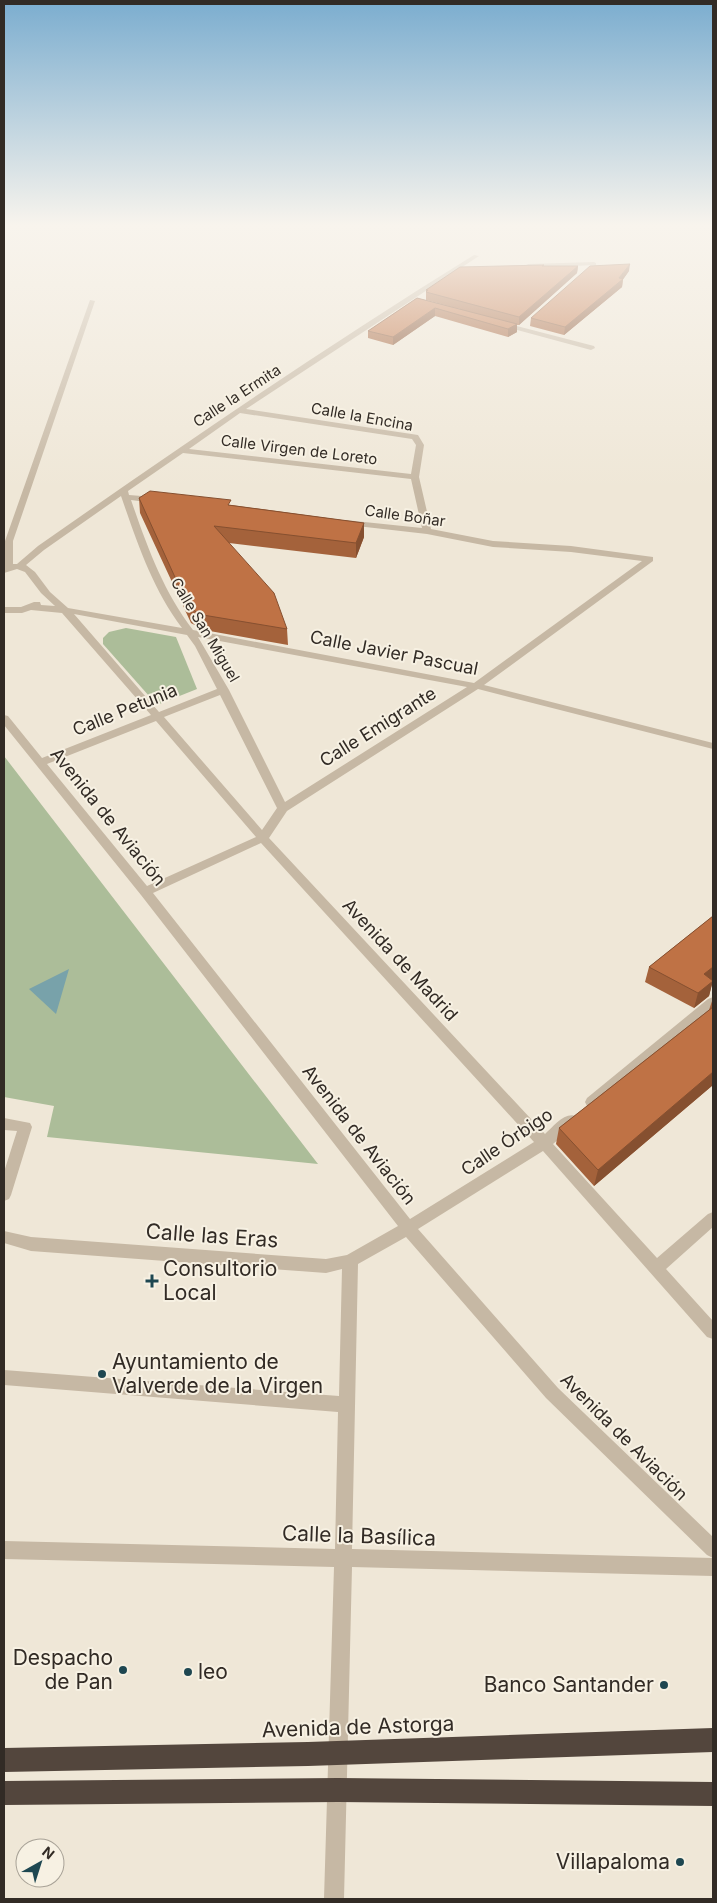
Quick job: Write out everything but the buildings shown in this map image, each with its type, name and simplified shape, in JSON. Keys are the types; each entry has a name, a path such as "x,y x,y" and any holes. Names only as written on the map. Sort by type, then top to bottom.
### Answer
{"highway":[{"name":"Avenida de Astorga","path":"4,1760 338,1753 713,1740"},
{"path":"4,1793 338,1790 713,1794"}],"street":[{"path":"65,610 45,592 29,570 19,567 6,569 9,541 88,312"},
{"name":"Calle la Ermita","path":"19,567 40,548 125,493 181,450 388,312"},
{"path":"496,322 591,348"},
{"path":"520,329 528,322"},
{"name":"Calle la Encina","path":"239,410 414,438 420,445 415,477 427,531"},
{"name":"Calle Virgen de Loreto","path":"181,450 415,477"},
{"path":"125,493 165,501"},
{"name":"Calle San Miguel","path":"125,493 150,563 176,614 200,646 224,690 283,808"},
{"name":"Calle Boñar","path":"340,521 427,531 493,544 571,549 650,559"},
{"name":"Calle Emigrante","path":"263,838 283,808 476,686 650,559"},
{"path":"30,607 42,599 45,592"},
{"name":"Calle Javier Pascual","path":"4,610 14,611 30,607 65,610 476,686 711,742"},
{"name":"Avenida de Madrid","path":"65,610 263,838 544,1143 713,1332"},
{"name":"Calle Petunia","path":"40,763 224,690"},
{"name":"Avenida de Aviación","path":"4,718 144,892 408,1228 552,1393 713,1549"},
{"path":"144,892 263,838"},
{"name":"Calle Órbigo","path":"408,1228 544,1143 713,1002"},
{"path":"4,1124 25,1127 4,1196"},
{"path":"656,1268 713,1218"},
{"name":"Calle las Eras","path":"4,1238 31,1244 326,1266 350,1261 408,1228"},
{"path":"334,1899 342,1558 348,1405 350,1261"},
{"path":"4,1377 348,1405"},
{"name":"Calle la Basílica","path":"4,1550 713,1567"}],"green space":[{"path":"126,628 176,637 197,689 157,705 103,644 103,638 109,632"},
{"path":"4,756 318,1164 47,1137 54,1106 4,1097"}],"water":[{"path":"69,969 56,1014 29,989"}],"place":[{"name":"Consultorio Local","path":"152,1281"},
{"name":"Ayuntamiento de Valverde de la Virgen","path":"102,1374"},
{"name":"Despacho de Pan","path":"123,1670"},
{"name":"leo","path":"188,1672"},
{"name":"Banco Santander","path":"664,1685"},
{"name":"Villapaloma","path":"680,1862"}]}
